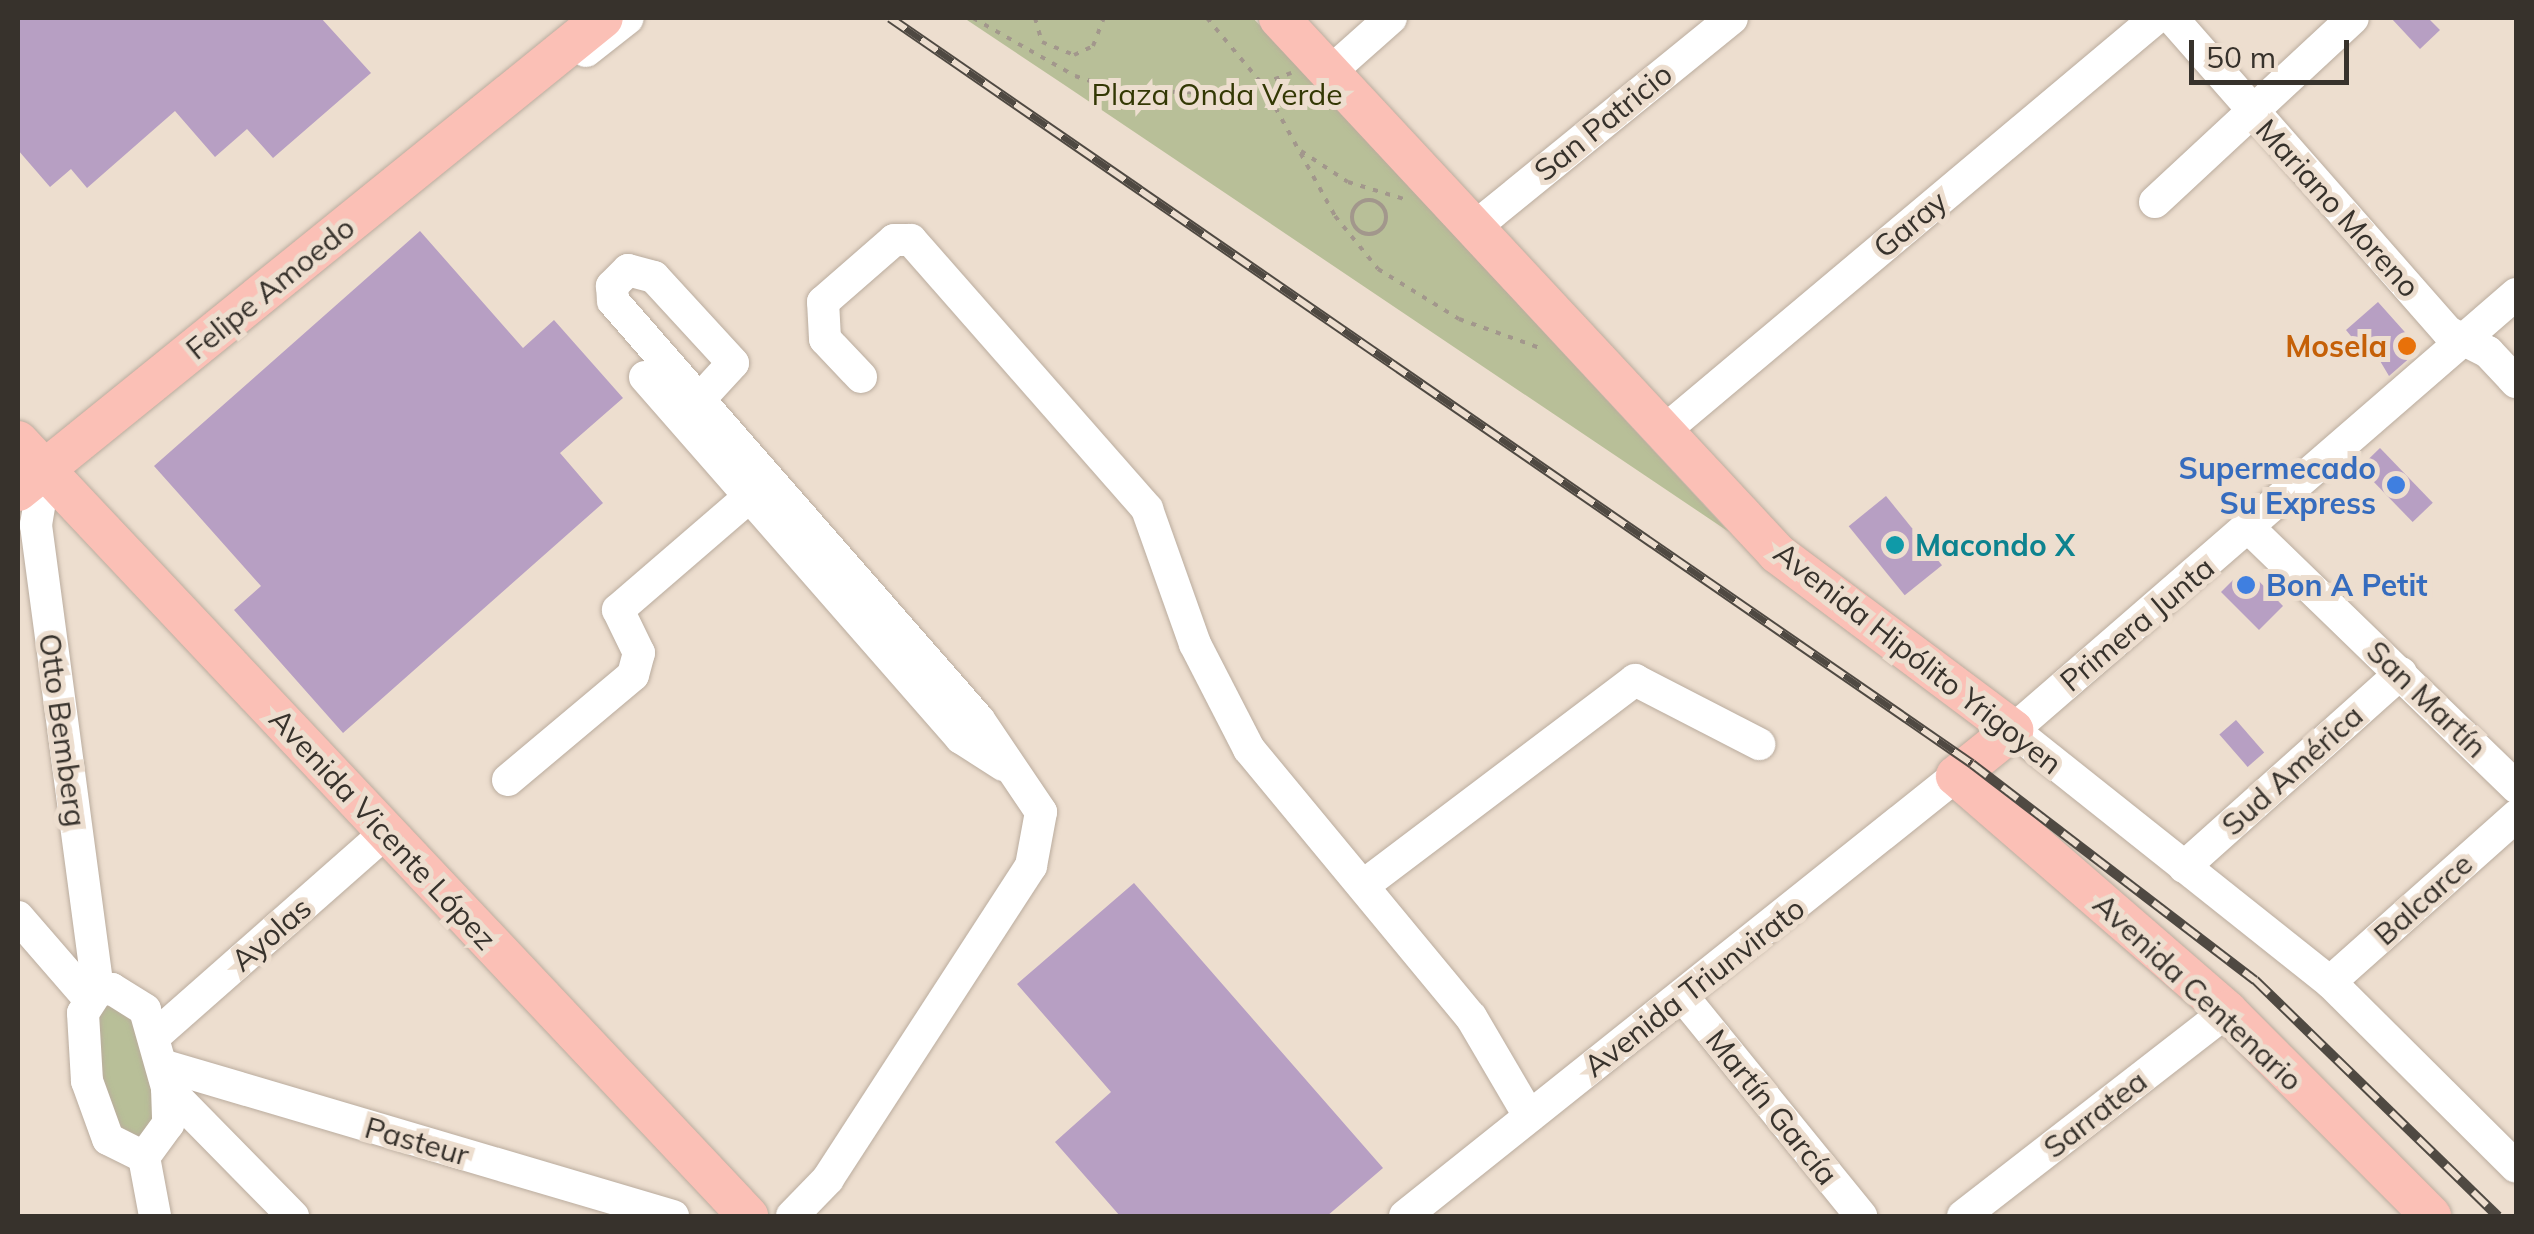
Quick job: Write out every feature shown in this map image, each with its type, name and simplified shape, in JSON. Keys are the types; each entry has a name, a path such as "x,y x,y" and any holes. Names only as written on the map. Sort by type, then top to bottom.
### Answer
{"main road":[{"name":"Felipe Amoedo","path":"31,481 604,18"},
{"name":"Avenida Hipólito Yrigoyen","path":"1279,18 1794,569 1983,753"},
{"name":"Avenida Vicente López","path":"18,441 31,481 386,832 748,1216"},
{"name":"Avenida Centenario","path":"1983,753 2227,1011 2431,1216"}],"street":[{"name":"Felipe Amoedo","path":"521,83 541,47 577,18"},
{"name":"Felipe Amoedo","path":"521,83 560,72 628,18"},
{"path":"1322,65 1391,18"},
{"name":"San Patricio","path":"1463,215 1732,18"},
{"name":"Garay","path":"1664,432 2156,18"},
{"name":"Mariano Moreno","path":"2172,18 2252,112 2464,340 2516,382"},
{"path":"2156,202 2353,18"},
{"path":"861,377 825,339 824,302 894,240 912,240 1147,509 1237,729 1471,1017 1529,1116"},
{"name":"Primera Junta","path":"1983,753 2250,530 2516,294"},
{"path":"644,377 961,738 1024,778"},
{"path":"699,400 1024,778 1041,812 1031,866 828,1179 792,1216"},
{"name":"Otto Bemberg","path":"31,481 94,994 81,1050 94,1110 108,1139 144,1157"},
{"path":"508,780 633,675 639,653 618,610 751,495"},
{"name":"San Martín","path":"2250,530 2516,787"},
{"name":"Sud América","path":"2184,867 2401,673"},
{"path":"1364,886 1635,680 1760,744"},
{"name":"Avenida Hipólito Yrigoyen","path":"1983,753 2184,867 2330,982 2516,1167"},
{"name":"Avenida Triunvirato","path":"1406,1216 1684,998 1983,753"},
{"name":"Balcarce","path":"2330,982 2516,816"},
{"name":"Ayolas","path":"161,1063 386,832"},
{"path":"18,917 94,994 135,999 161,1063 168,1124 144,1157 155,1216"},
{"name":"Martín García","path":"1684,998 1861,1216"},
{"name":"Sarratea","path":"1963,1216 2227,1011"},
{"path":"161,1063 294,1216"},
{"name":"Pasteur","path":"161,1063 672,1216"}],"path":[{"path":"973,18 1054,66 1164,96 1262,86 1322,65"},
{"path":"1035,18 1042,42 1059,53 1093,46 1104,18"},
{"path":"1206,18 1262,86 1349,236 1378,268 1459,319 1551,351"},
{"path":"1054,66 1059,53"},
{"path":"1297,148 1385,195 1463,215"},
{"path":"1349,236 1357,229 1382,229 1380,204 1385,195"},
{"path":"1357,229 1358,204 1380,204"}],"green space":[{"name":"Plaza Onda Verde","path":"964,18 1253,18 1729,532 1063,84"},
{"path":"102,1000 133,1010 161,1121 126,1146 89,1048"}],"building":[{"path":"18,18 321,18 371,73 273,158 247,129 215,157 175,111 87,188 71,169 50,187 18,150"},
{"path":"2391,18 2428,18 2440,30 2420,49"},
{"path":"420,231 523,348 554,320 623,398 560,453 603,503 343,733 234,610 261,586 154,466"},
{"path":"2378,302 2420,349 2389,376 2364,334 2355,341 2346,330"},
{"name":"Supermecado Su Express","path":"2380,448 2433,503 2413,522 2360,467"},
{"name":"Macondo X","path":"1886,496 1942,565 1905,595 1849,526"},
{"path":"2239,574 2252,574 2283,606 2259,630 2221,592"},
{"path":"2236,720 2264,752 2248,767 2219,734"},
{"path":"1134,883 1383,1168 1327,1216 1120,1216 1055,1142 1111,1092 1017,984"}],"railway":[{"path":"890,18 1972,764 2255,980 2498,1216"}],"place":[{"name":"Mosela","path":"2407,346"},
{"name":"Supermecado Su Express","path":"2396,485"},
{"name":"Macondo X","path":"1895,545"},
{"name":"Bon A Petit","path":"2246,585"}]}
